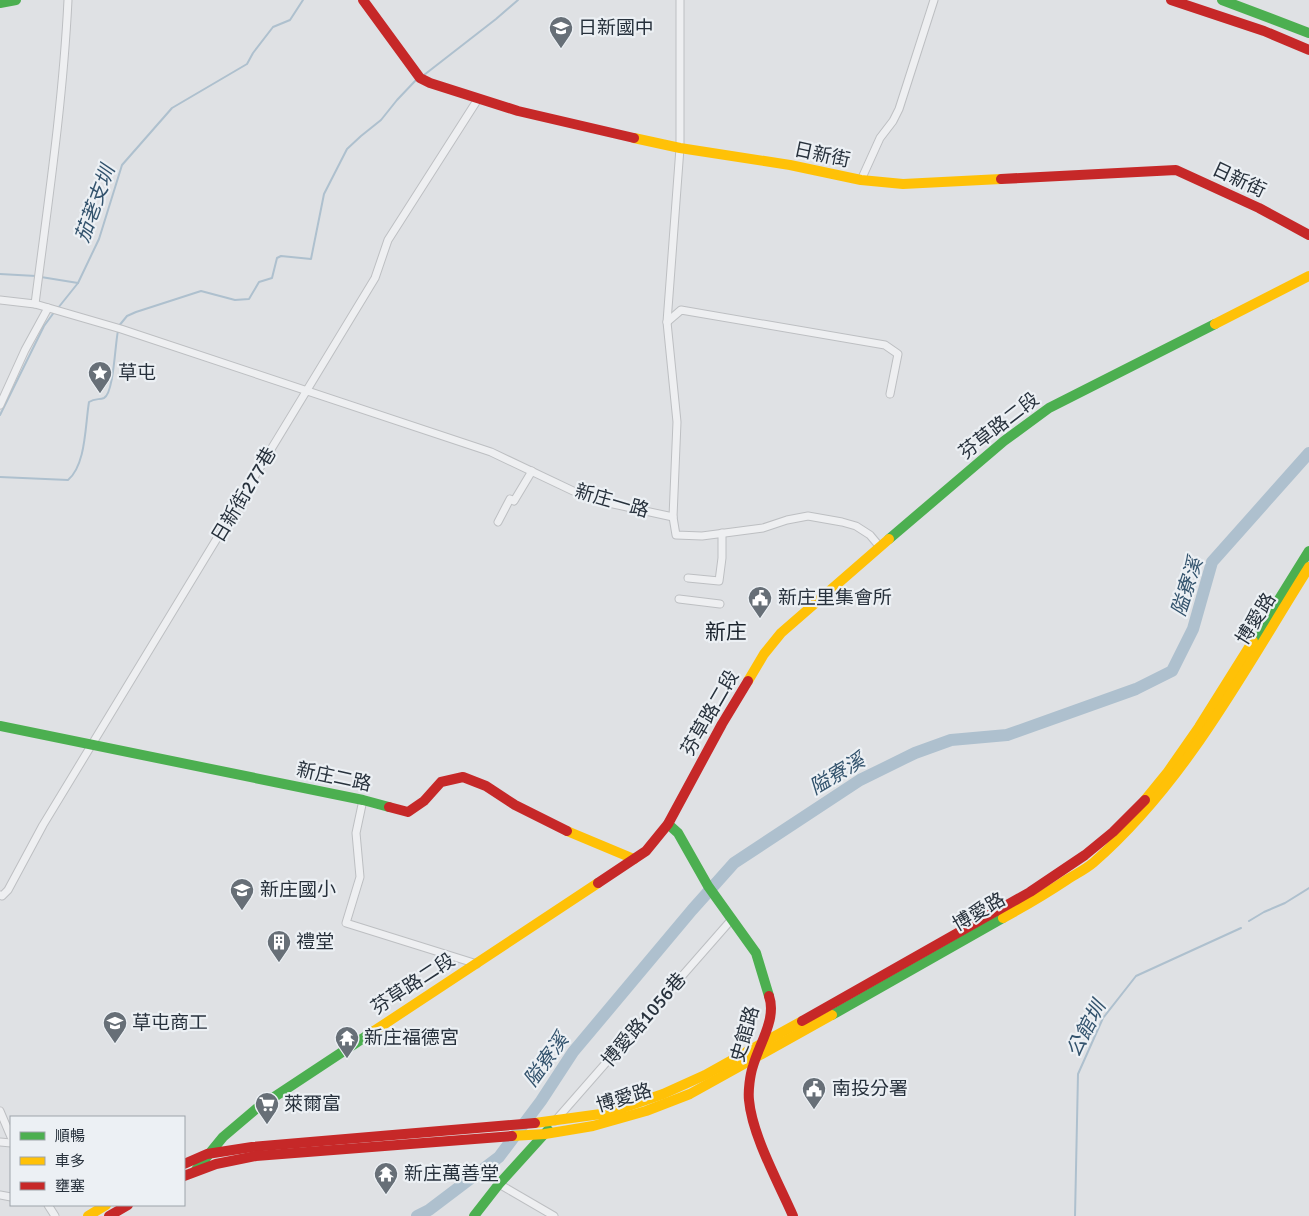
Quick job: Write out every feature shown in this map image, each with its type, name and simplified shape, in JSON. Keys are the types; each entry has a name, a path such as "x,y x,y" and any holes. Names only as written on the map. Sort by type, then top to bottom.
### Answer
{"street":[{"path":"0,3 16,0"},
{"path":"35,304 57,122 68,0"},
{"name":"日新街","path":"363,0 420,78 430,84 518,111 680,148 790,165 861,180 903,184 1176,170 1259,208 1309,235"},
{"path":"673,517 677,422 666,322 680,148 680,0"},
{"path":"861,180 880,138 899,109 934,0"},
{"path":"1174,0 1264,31 1309,50"},
{"path":"1222,0 1309,33"},
{"name":"日新街277巷","path":"0,895 2,896 8,890 43,825 375,278 388,240 478,99"},
{"name":"芬草路二段","path":"185,1176 196,1170 207,1154 236,1124 256,1109 646,851 668,824 722,724 764,654 781,633 1004,441 1049,408 1309,276"},
{"name":"新庄一路","path":"0,300 35,304 121,329 491,452 590,499 673,517 676,535 702,536 763,528 787,520 808,516 856,526 870,535 880,547"},
{"path":"0,405 25,350 53,309"},
{"path":"666,322 681,310 885,345 898,354 890,394"},
{"path":"498,522 510,499 514,501 532,471"},
{"path":"688,578 719,581 722,558 722,533"},
{"name":"博愛路","path":"1116,836 1167,773 1199,727 1309,551"},
{"name":"博愛路","path":"377,1141 545,1134 593,1126 646,1111 690,1094 1034,901 1088,860 1155,800 1204,735 1309,567"},
{"path":"679,599 720,604"},
{"name":"新庄二路","path":"0,726 363,800 408,812 424,801 442,782 463,777 486,786 556,826 634,859"},
{"path":"363,800 356,833 360,877 346,923 477,964"},
{"name":"史館路","path":"668,824 678,833 708,886 756,953 772,1004 771,1015 761,1045 754,1058 749,1100 756,1131 793,1216"},
{"name":"博愛路","path":"377,1141 555,1121 608,1113 642,1102 705,1074 761,1045 1088,860"},
{"name":"博愛路1056巷","path":"555,1121 731,917"},
{"path":"0,1111 10,1135"},
{"path":"474,1216 499,1184 555,1121"},
{"path":"207,1154 252,1147 377,1141"},
{"path":"196,1170 256,1156 377,1141"},
{"name":"芬草路二段","path":"185,1164 207,1154"},
{"path":"499,1184 554,1216"},
{"path":"88,1216 104,1206"},
{"path":"109,1216 126,1206"}],"waterway":[{"name":"茄荖支圳","path":"58,308 78,283 99,239 122,165 172,108 247,64 273,27 290,20 303,0"},
{"path":"424,75 518,0"},
{"path":"118,327 127,316 136,312 201,291 235,300 249,299 259,282 272,278 277,258 281,256 311,259 324,194 347,149 381,120 416,80"},
{"path":"0,274 36,276"},
{"path":"41,277 78,283"},
{"name":"茄荖支圳","path":"0,415 44,326 55,311"},
{"path":"0,477 68,480 74,473 82,455 89,402 104,398 110,387 118,331"},
{"name":"隘寮溪","path":"417,1216 429,1210 499,1157 541,1101 573,1052 734,863 860,780 915,753 951,740 1007,735 1136,689 1172,671 1193,629 1212,562 1309,453"},
{"name":"公館圳","path":"1249,921 1285,903 1309,888"},
{"name":"公館圳","path":"1075,1216 1078,1074 1103,1018 1136,976 1241,928"}],"traffic: fast":[{"path":"0,3 16,0"},
{"path":"1222,0 1309,33"},
{"path":"889,539 1004,441 1049,408 1215,324"},
{"path":"1253,641 1309,551"},
{"path":"0,726 363,800 389,807"},
{"path":"668,824 678,833 708,886 756,953 769,996"},
{"path":"832,1015 1003,918"},
{"path":"196,1170 223,1137 256,1109 374,1031"},
{"path":"474,1216 499,1184 548,1130"}],"traffic: slow":[{"path":"634,138 680,148 790,165 861,180 903,184 1001,179"},
{"path":"1215,324 1309,276"},
{"path":"748,681 764,654 781,633 889,539"},
{"path":"1003,918 1090,865 1126,831 1157,797 1212,723 1309,567"},
{"path":"1145,800 1167,773 1199,727 1253,641"},
{"path":"567,831 634,859"},
{"path":"374,1031 598,883"},
{"path":"512,1136 545,1134 593,1126 646,1111 690,1094 832,1015"},
{"path":"535,1123 608,1113 663,1094 705,1075 802,1021"},
{"path":"88,1216 104,1206"}],"traffic: jam":[{"path":"363,0 420,78 430,83 518,111 634,138"},
{"path":"1171,0 1264,31 1309,50"},
{"path":"1001,179 1176,170 1259,208 1309,235"},
{"path":"598,883 646,851 668,824 722,724 748,681"},
{"path":"389,807 408,812 424,801 441,782 463,777 486,786 515,805 567,831"},
{"path":"802,1021 1030,892 1085,855 1113,832 1145,800"},
{"path":"769,996 771,1014 752,1070 749,1100 751,1114 761,1144 793,1216"},
{"path":"185,1164 207,1154 252,1147 535,1123"},
{"path":"185,1176 216,1164 256,1156 512,1136"},
{"path":"109,1216 126,1206"}],"place":[{"name":"日新國中","path":"561,49"},
{"name":"草屯","path":"100,394"},
{"name":"新庄里集會所","path":"760,619"},
{"name":"新庄國小","path":"242,911"},
{"name":"禮堂","path":"279,963"},
{"name":"草屯商工","path":"115,1044"},
{"name":"新庄福德宮","path":"347,1059"},
{"name":"南投分署","path":"814,1110"},
{"name":"萊爾富","path":"267,1125"},
{"name":"新庄萬善堂","path":"386,1195"}],"district":[{"name":"新庄","path":"726,632"}]}
